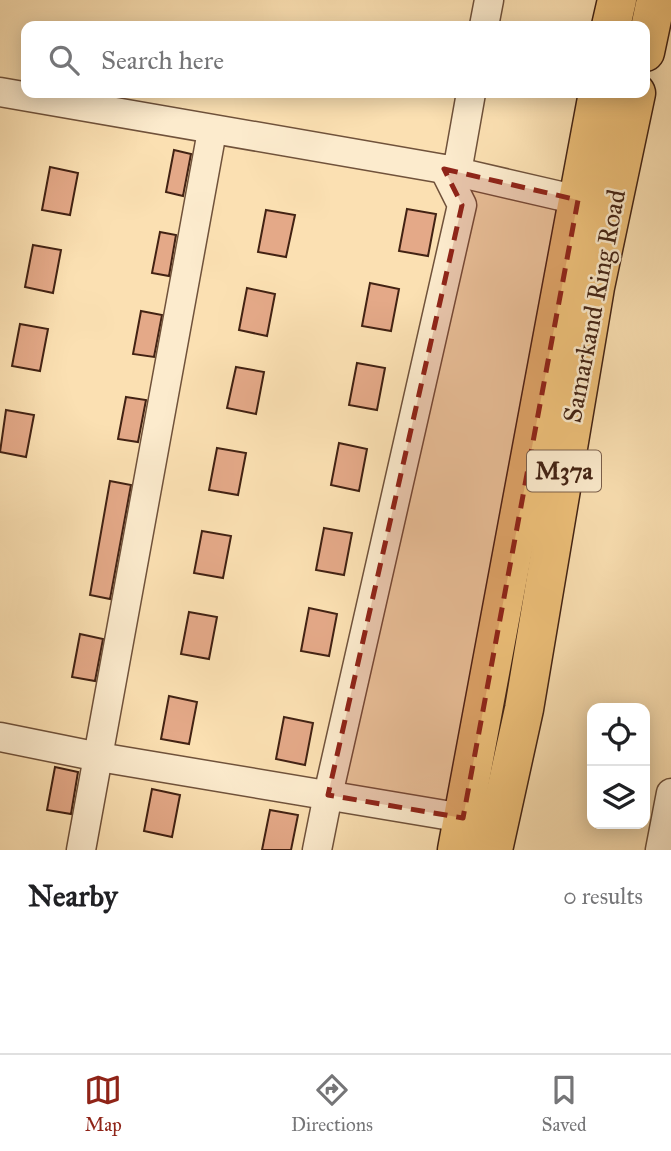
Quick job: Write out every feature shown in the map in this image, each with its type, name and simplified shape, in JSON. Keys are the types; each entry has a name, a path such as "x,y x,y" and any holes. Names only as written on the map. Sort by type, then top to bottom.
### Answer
{"highway":[{"path":"612,21 617,0"},
{"path":"650,28 656,0"},
{"name":"Samarkand Ring Road","path":"460,834 597,98"},
{"name":"Samarkand Ring Road","path":"493,850 524,709 595,287 635,98"}],"street":[{"path":"485,21 489,0"},
{"path":"0,92 21,96"},
{"path":"33,98 450,171 578,200"},
{"path":"317,850 462,205 450,171 470,98"},
{"path":"81,850 212,131"},
{"path":"0,737 99,757 328,795 460,834"},
{"path":"660,850 671,793"}],"highlighted area":[{"path":"444,169 578,200 463,818 328,795 462,205"}],"building":[{"path":"174,150 191,154 183,196 166,192"},
{"path":"50,167 78,173 70,215 42,210"},
{"path":"407,209 436,214 428,256 399,251"},
{"path":"266,210 295,215 286,257 258,252"},
{"path":"160,232 176,235 169,276 152,273"},
{"path":"33,245 61,250 53,293 25,287"},
{"path":"370,283 399,289 391,331 362,326"},
{"path":"247,288 275,294 267,336 239,330"},
{"path":"141,311 162,315 154,357 133,354"},
{"path":"20,324 48,329 40,371 12,366"},
{"path":"357,363 385,368 377,410 349,405"},
{"path":"236,367 264,372 256,414 227,408"},
{"path":"126,397 146,400 138,442 118,439"},
{"path":"6,410 34,415 26,457 0,452"},
{"path":"339,443 367,449 359,491 331,485"},
{"path":"217,448 246,453 238,495 209,490"},
{"path":"110,481 131,485 110,599 90,595"},
{"path":"324,528 352,533 344,575 316,570"},
{"path":"202,531 231,536 223,578 194,573"},
{"path":"309,608 337,614 329,656 301,651"},
{"path":"189,612 217,617 209,659 181,654"},
{"path":"80,634 103,639 95,681 72,677"},
{"path":"169,696 197,702 189,744 161,739"},
{"path":"284,717 313,723 305,765 276,759"},
{"path":"55,767 78,772 71,814 47,810"},
{"path":"152,789 180,795 172,837 144,831"},
{"path":"270,810 298,815 291,850 262,850"}]}
